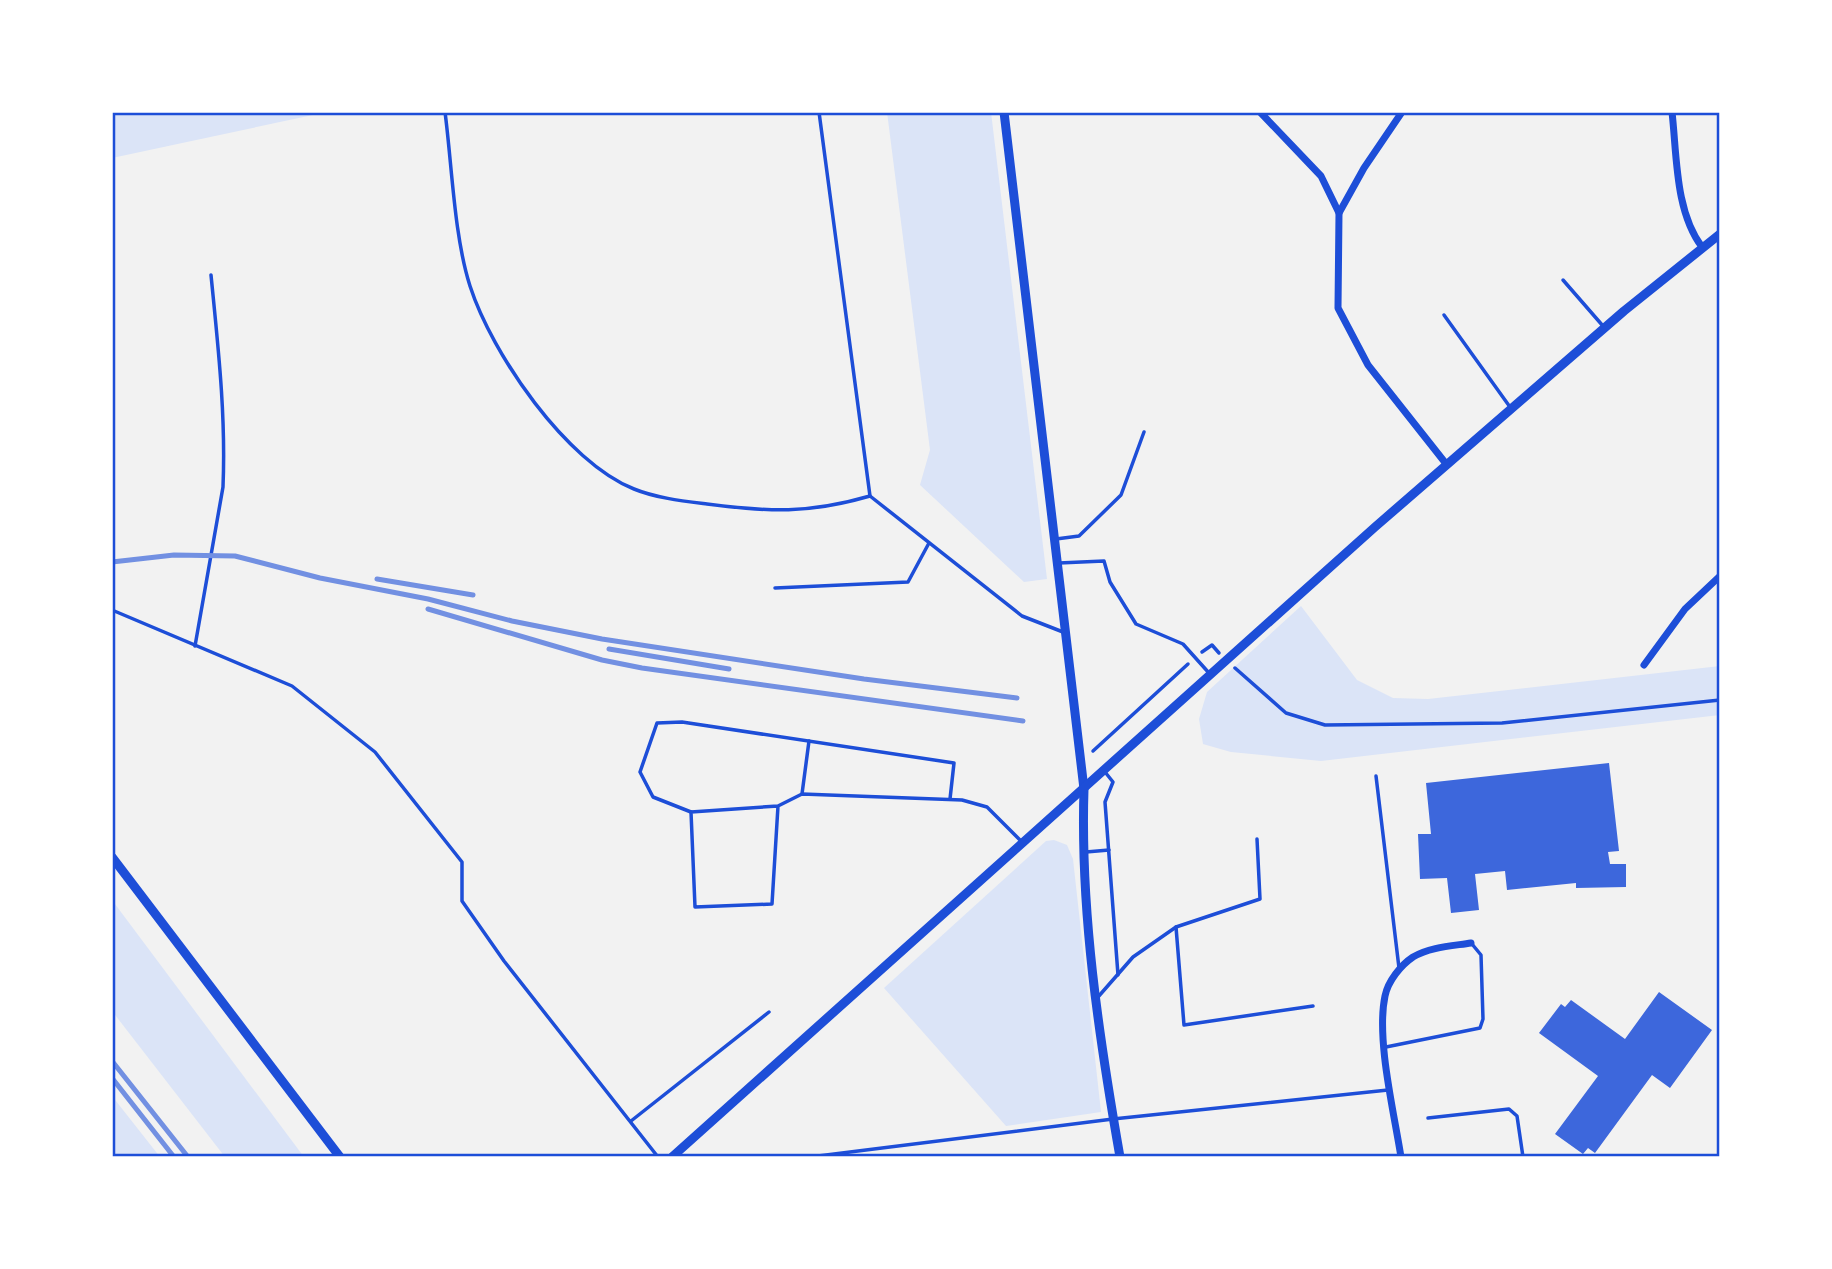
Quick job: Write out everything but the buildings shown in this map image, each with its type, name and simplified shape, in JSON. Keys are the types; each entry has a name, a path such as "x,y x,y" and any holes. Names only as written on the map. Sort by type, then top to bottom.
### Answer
{"street":[{"path":"1004,112 1084,789 1082,852 1113,1119 1120,1157"},
{"path":"1260,112 1321,176 1339,213 1338,308 1368,365 1447,465"},
{"path":"1339,213 1364,168 1402,112"},
{"path":"1672,112 1685,215 1691,232 1702,247"},
{"path":"672,1157 1511,408 1720,234"},
{"path":"1644,665 1685,609 1720,576"},
{"path":"112,856 340,1157"},
{"path":"1401,1157 1382,1020 1385,993 1399,968 1414,957 1432,949 1471,943"}],"lane":[{"path":"446,112 467,272 492,340 524,388 598,470 634,489 679,500 774,512 830,508 870,496"},
{"path":"819,112 870,496 1022,616 1065,633"},
{"path":"195,646 223,487 224,464 222,385 211,275"},
{"path":"1563,280 1604,328"},
{"path":"1444,315 1511,408"},
{"path":"1054,539 1079,536 1121,495 1144,432"},
{"path":"775,588 908,582 929,543"},
{"path":"1057,564 1104,561 1110,582 1136,624 1183,644 1210,675"},
{"path":"112,610 292,686 375,752 462,862 462,901 504,961 658,1157"},
{"path":"950,799 954,763 682,722 657,723 640,772 653,797 691,812 778,806 802,794 950,799 987,807 1024,844"},
{"path":"802,794 809,741"},
{"path":"1104,771 1114,782 1105,802 1118,975"},
{"path":"1376,776 1399,968"},
{"path":"691,812 695,906 772,904 778,806"},
{"path":"1098,997 1133,957 1176,927 1260,899 1257,839"},
{"path":"1082,852 1109,850"},
{"path":"1176,927 1184,1025 1313,1006"},
{"path":"1386,1047 1480,1028 1483,1019 1481,955 1471,943"},
{"path":"632,1121 769,1012"},
{"path":"810,1157 1113,1119 1391,1090"},
{"path":"1427,1118 1508,1109 1517,1116 1523,1157"}],"path":[{"path":"1081,763 1195,657 1212,645 1286,713 1325,725 1502,723 1720,700"}],"shaded area":[{"path":"112,112 327,112 112,158"},
{"path":"887,112 991,112 1047,579 1024,582 920,485 930,450"},
{"path":"1301,606 1357,680 1393,698 1428,699 1720,666 1720,715 1321,761 1231,752 1203,744 1199,719 1207,692"},
{"path":"1054,840 1067,845 1073,859 1101,1112 1006,1126 884,988 1046,841"},
{"path":"112,900 304,1157 225,1157 112,1011"},
{"path":"112,1096 160,1157 112,1157"}],"railway":[{"path":"112,562 174,555 235,556 320,578 428,599 512,621 602,639 864,679 1017,698"},
{"path":"377,579 473,595"},
{"path":"428,609 602,660 642,668 1023,721"},
{"path":"609,649 729,669"},
{"path":"112,1061 188,1157"},
{"path":"112,1078 174,1157"}]}
